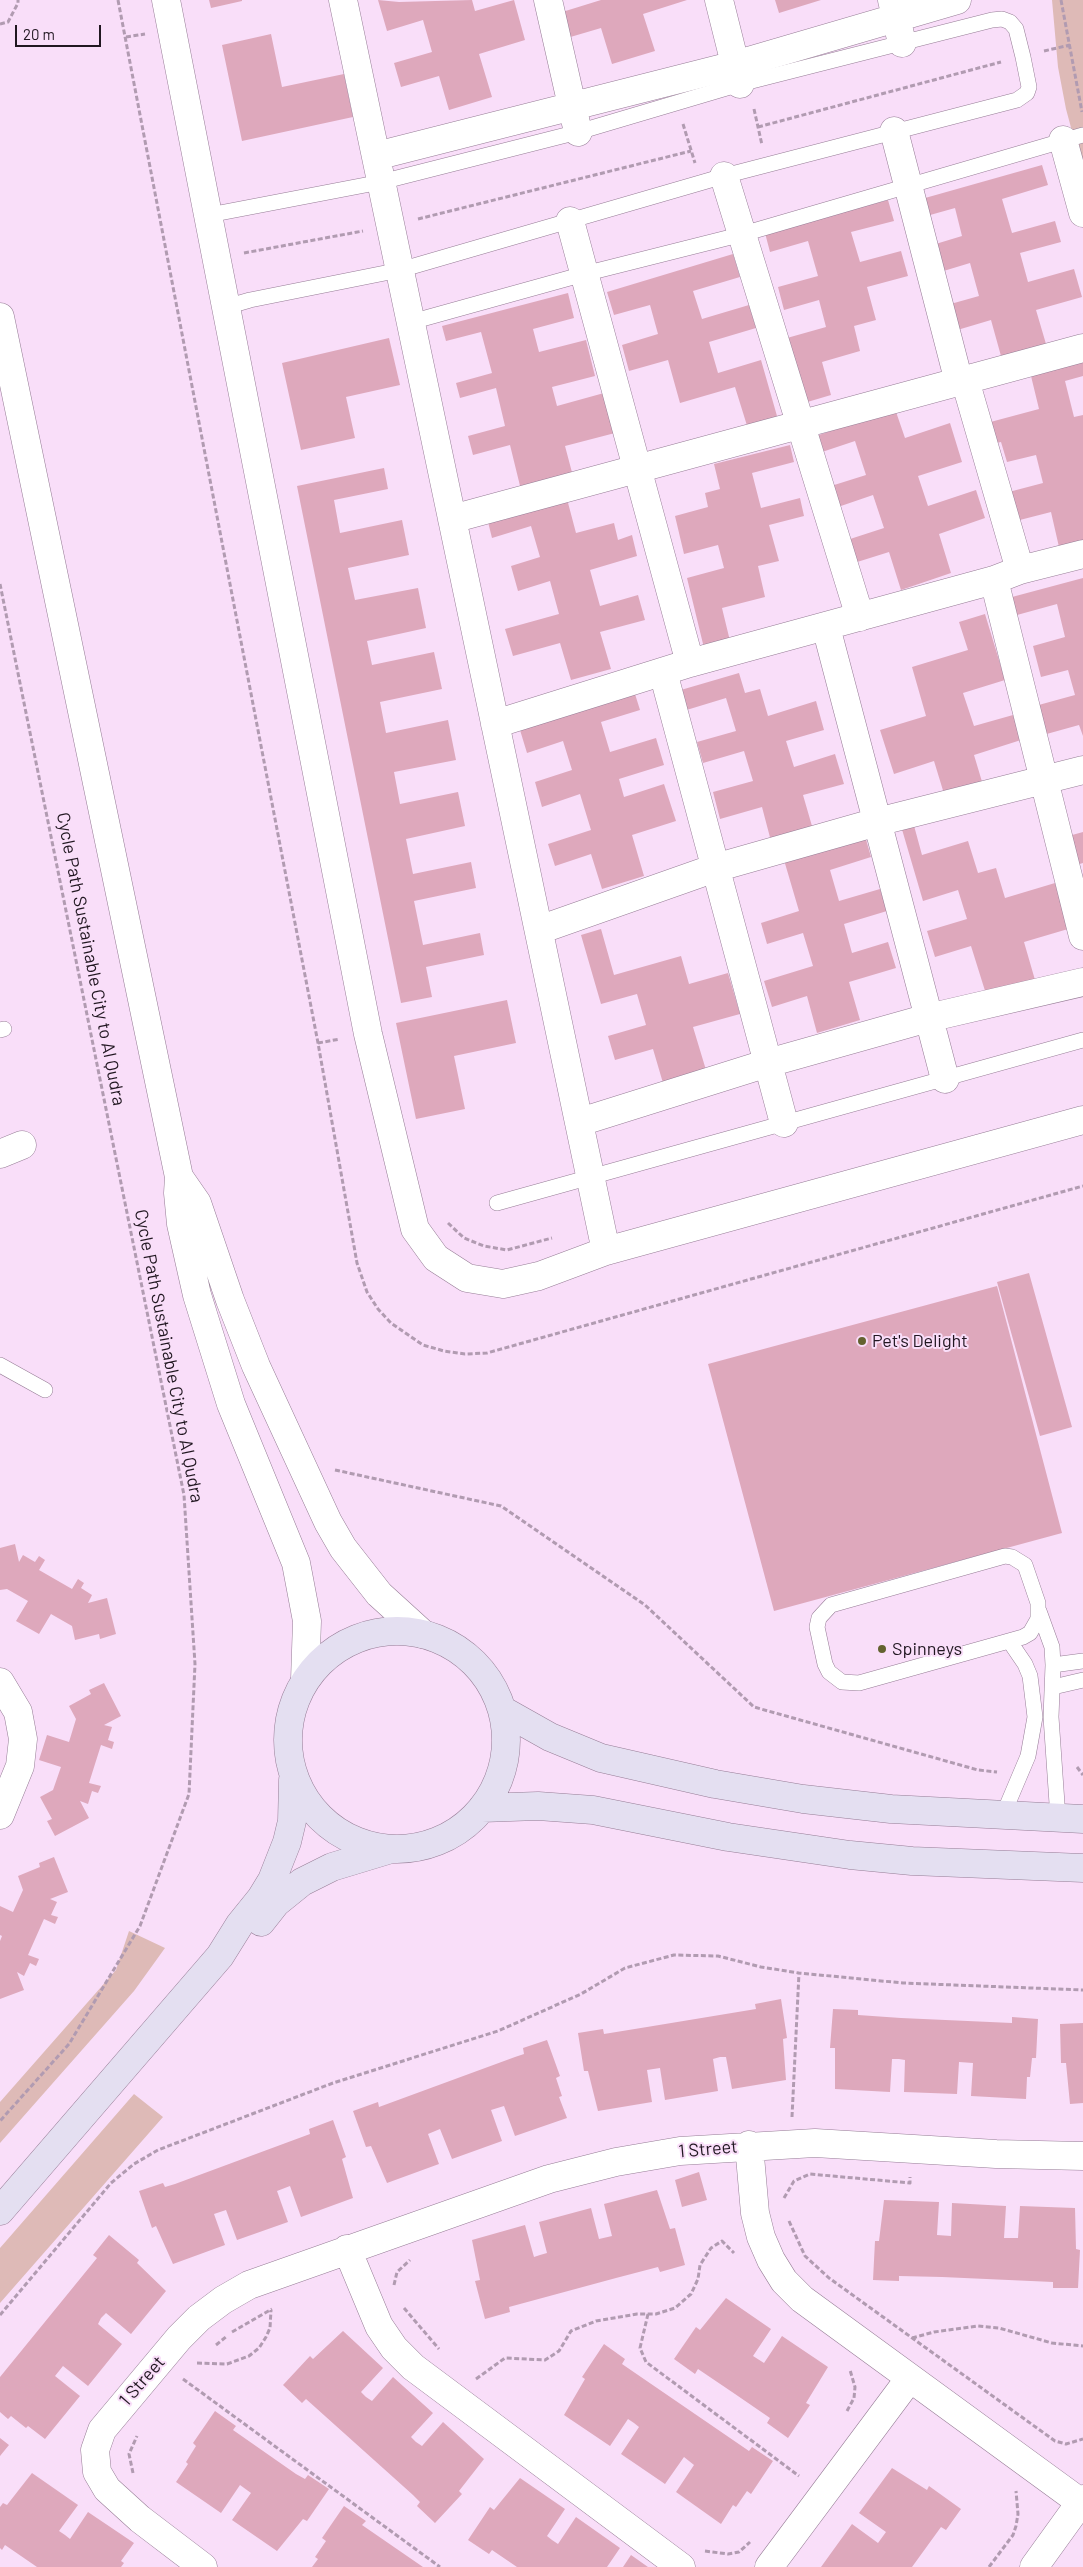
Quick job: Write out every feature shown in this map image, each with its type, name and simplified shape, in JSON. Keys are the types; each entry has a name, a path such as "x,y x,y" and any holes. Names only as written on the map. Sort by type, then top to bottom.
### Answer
{"street":[{"path":"166,0 220,213 226,307 368,1034 415,1229 436,1258 467,1278 503,1284 538,1276 606,1251 1083,1120"},
{"path":"343,0 606,1251"},
{"path":"548,0 575,120"},
{"path":"719,0 741,77"},
{"path":"376,156 575,120 741,77 896,20 957,0"},
{"path":"894,132 962,381 1020,570"},
{"path":"1073,138 1083,213"},
{"path":"713,179 742,234 860,617"},
{"path":"570,221 690,663"},
{"path":"0,317 179,1177 178,1193 181,1224 213,1350 251,1457 296,1563 307,1621 305,1680"},
{"path":"452,519 1083,348"},
{"path":"495,724 690,663 826,627 994,580 1020,570 1083,554"},
{"path":"994,580 1083,936"},
{"path":"826,627 945,1079"},
{"path":"663,672 784,1123"},
{"path":"539,930 715,868 877,822 1083,770"},
{"path":"580,1122 768,1063 928,1018 1083,982"},
{"path":"179,1177 197,1203 230,1300 256,1366 328,1522 360,1572 400,1615 423,1634"},
{"path":"0,2211 220,1956 240,1924 261,1898 280,1861 292,1821 293,1780 287,1739 296,1698 305,1680 318,1663 352,1640 393,1630 423,1634 453,1645 470,1657 488,1678 502,1710 506,1730 505,1751 501,1771 493,1790 482,1808 462,1827 432,1844 390,1849 370,1846 332,1829 317,1815 293,1780"},
{"path":"0,1682 18,1712 23,1739 20,1766 0,1815"},
{"path":"502,1710 542,1733 584,1752 715,1784 803,1799 872,1807 1071,1818"},
{"path":"482,1808 538,1806 593,1810 728,1837 850,1855 1083,1868"},
{"path":"220,1956 245,1940 276,1904 302,1882 332,1867 390,1849"},
{"name":"1 Street","path":"203,2567 140,2519 107,2489 97,2472 95,2450 102,2430 178,2338 199,2318 240,2290 276,2274 549,2179 616,2162 680,2151 749,2145 815,2143 996,2154 1083,2156"},
{"path":"749,2145 755,2213 761,2237 771,2260 784,2281 802,2299 1033,2468 1082,2500 1034,2567"},
{"path":"347,2249 379,2326 394,2348 413,2367 690,2558"},
{"path":"769,2567 910,2378"}],"lane":[{"path":"226,307 250,300 400,270 713,179 1022,97 1029,87 1016,29 1010,22 1002,19 896,20"},
{"path":"220,213 381,182 575,120 677,104 741,77"},
{"path":"411,322 584,274 742,234 908,184 1073,138"},
{"path":"497,1203 1083,1040"},
{"path":"0,1365 45,1390"},
{"path":"1039,1611 1038,1619 1030,1632 1010,1642 850,1684 834,1678 829,1672 817,1626 819,1618 831,1605 1005,1556 1012,1557 1024,1565 1029,1572 1039,1611 1052,1647 1054,1665 1050,1717 1055,1774 1071,1818"},
{"path":"1003,1815 1028,1756 1035,1717 1030,1676 1025,1664 1010,1642"},
{"path":"1054,1665 1083,1661"},
{"path":"1053,1687 1083,1680"},
{"path":"1035,1717 1050,1717"}],"path":[{"path":"0,24 8,22 18,4 18,0"},
{"path":"118,0 311,1004 357,1263 367,1292 378,1309 398,1330 423,1345 444,1352 465,1354 487,1353 1083,1186"},
{"path":"1062,0 1083,116"},
{"path":"758,128 1070,45"},
{"path":"741,77 768,164"},
{"path":"677,104 691,151 713,179"},
{"path":"220,213 241,254 390,226 691,151"},
{"name":"Cycle Path Sustainable City to Al Qudra","path":"0,584 184,1495 195,1664 189,1794 140,1926 69,2044 0,2121"},
{"path":"446,1220 464,1238 484,1246 508,1250 554,1237"},
{"path":"300,1462 501,1506 644,1605 754,1707 978,1770 1021,1774"},
{"path":"1055,1774 1083,1775"},
{"path":"0,2316 111,2183 142,2160 184,2138 212,2130 333,2083 498,2031 581,1994 624,1968 674,1955 718,1956 761,1967 799,1973 903,1983 1083,1990"},
{"path":"783,2118 792,2118 799,1973"},
{"path":"784,2203 788,2188 802,2176 810,2174 910,2183 914,2149"},
{"path":"786,2214 805,2256 829,2278 1055,2441 1066,2444 1083,2439"},
{"path":"476,2379 505,2358 545,2360 559,2351 571,2331 596,2321 648,2314 675,2308 691,2294 698,2279 700,2265 712,2248 722,2241 732,2248 736,2255"},
{"path":"394,2291 397,2272 403,2265 419,2257"},
{"path":"214,2346 232,2332 278,2305 282,2298 276,2274"},
{"path":"402,2305 440,2350"},
{"path":"197,2362 227,2364 249,2356 259,2348 266,2337 270,2328 271,2310"},
{"path":"648,2314 640,2348 646,2362 799,2476"},
{"path":"912,2338 941,2330 978,2326 1000,2328 1052,2343 1083,2346"},
{"path":"192,2368 203,2357"},
{"path":"843,2416 854,2398 855,2387 851,2371 846,2364"},
{"path":"468,2373 483,2384"},
{"path":"177,2387 188,2374"},
{"path":"183,2379 440,2567"},
{"path":"134,2477 129,2454 139,2430"},
{"path":"989,2567 1013,2535 1018,2514 1014,2493 1055,2441"},
{"path":"794,2483 804,2468"},
{"path":"690,2558 739,2552 756,2534"}],"shaded area":[{"path":"1052,0 1083,0 1083,172 1066,109 1058,67"},
{"path":"129,1931 165,1948 134,1991 0,2143 0,2102 116,1970"},
{"path":"134,2094 163,2117 0,2303 0,2248"}],"building":[{"path":"209,0 242,0 242,1 211,8"},
{"path":"378,0 399,2 472,0 475,11 514,0 525,40 479,54 492,97 449,110 439,76 401,87 394,63 432,52 423,20 387,31"},
{"path":"601,0 687,0 643,14 655,51 612,64 601,28 567,38 559,13"},
{"path":"775,0 821,0 779,13"},
{"path":"271,34 282,87 344,74 353,117 242,141 222,45"},
{"path":"1042,165 1048,185 1002,199 1012,233 1055,221 1061,242 1020,253 1028,282 1074,269 1082,297 1036,310 1046,344 1001,356 991,320 954,331 947,305 979,296 970,263 937,273 929,246 962,236 955,208 923,217 918,200"},
{"path":"888,200 894,221 851,232 860,262 901,251 908,276 867,287 876,320 854,326 860,351 822,362 831,395 804,403 787,338 826,327 819,300 784,310 778,287 818,276 808,241 770,252 765,233"},
{"path":"733,254 740,277 693,291 702,319 749,305 756,328 709,342 718,373 761,360 779,423 749,432 735,387 680,403 668,360 629,371 622,345 658,334 650,305 614,315 607,292"},
{"path":"568,293 574,318 533,329 539,352 586,340 595,376 552,387 557,406 604,393 615,433 565,446 574,480 522,494 510,445 473,455 468,436 505,426 496,388 460,398 456,383 492,373 481,332 446,341 442,326"},
{"path":"389,338 400,385 346,397 355,438 301,450 282,363"},
{"path":"1083,362 1083,376 1065,381 1074,417 1083,415 1083,541 1059,547 1051,512 1012,522 1005,493 1043,483 1036,455 1007,462 1001,442 988,445 983,424 1039,409 1031,376"},
{"path":"895,409 905,438 950,423 962,462 918,476 928,506 976,490 985,518 939,534 951,573 901,590 889,552 854,563 847,540 884,528 873,495 838,507 831,486 866,475 855,441 822,452 816,436"},
{"path":"790,445 794,462 752,473 761,508 800,498 804,516 769,525 779,561 758,566 765,597 722,608 730,641 704,648 687,578 724,568 718,545 684,554 675,516 708,507 705,493 720,489 714,464"},
{"path":"384,468 388,489 334,500 340,533 402,520 409,555 348,568 355,600 418,588 426,628 367,641 372,665 434,652 442,689 380,702 386,733 448,720 456,760 394,772 400,804 458,792 465,826 406,839 413,874 471,862 476,888 414,901 423,945 480,933 484,955 426,967 432,997 401,1003 297,486"},
{"path":"567,499 576,533 614,523 618,540 632,535 637,556 590,570 600,606 638,595 645,620 600,632 611,669 571,680 560,643 513,656 505,629 559,614 550,581 518,591 511,566 540,557 531,526 492,538 488,522"},
{"path":"1083,578 1083,736 1079,725 1043,735 1035,706 1075,695 1068,670 1041,677 1033,646 1065,637 1057,604 1017,615 1012,597"},
{"path":"985,614 1005,680 963,693 974,726 1013,715 1021,740 974,755 983,785 945,797 934,761 894,774 880,730 926,716 912,667 968,650 959,622"},
{"path":"739,673 745,693 760,689 768,716 816,701 824,730 786,741 794,767 835,754 844,784 803,795 814,833 772,845 762,807 720,819 713,792 753,781 744,751 703,763 697,742 736,731 726,698 680,712 674,692"},
{"path":"635,694 640,710 601,722 610,752 656,738 664,765 619,779 624,797 664,784 676,821 632,835 644,876 602,889 591,854 555,866 548,844 591,830 580,794 542,807 535,782 572,770 563,741 527,753 520,730"},
{"path":"913,822 922,855 968,841 978,873 996,868 1005,898 1055,883 1068,929 1024,942 1035,980 986,994 971,946 935,957 927,931 967,919 958,890 923,901 901,826"},
{"path":"1083,832 1083,863 1073,866 1065,837"},
{"path":"865,836 871,857 830,870 839,901 880,889 887,911 844,924 852,953 888,942 896,968 849,982 860,1020 817,1033 807,996 772,1007 764,981 813,966 803,933 767,944 761,923 799,911 784,860"},
{"path":"601,929 614,975 681,956 689,984 728,973 740,1014 693,1027 706,1070 663,1083 653,1049 615,1060 608,1036 646,1025 637,994 601,1004 581,935"},
{"path":"507,1000 516,1043 454,1056 465,1109 416,1119 396,1023"},
{"path":"1029,1273 1072,1427 1040,1436 997,1282"},
{"path":"997,1286 1062,1533 774,1611 708,1364"},
{"path":"15,1544 19,1562 23,1555 35,1562 39,1556 45,1560 39,1570 72,1589 78,1579 84,1583 81,1588 92,1595 88,1603 107,1598 116,1634 100,1639 99,1634 75,1640 72,1626 51,1614 39,1634 16,1621 28,1601 7,1589 0,1590 0,1548"},
{"path":"104,1683 121,1716 104,1725 112,1727 108,1740 114,1742 112,1749 101,1745 89,1783 101,1786 98,1793 92,1791 88,1804 80,1801 89,1818 55,1836 47,1821 52,1819 40,1797 53,1790 61,1767 39,1760 47,1735 69,1742 76,1719 69,1706 91,1694 89,1690"},
{"path":"54,1857 68,1892 50,1899 57,1902 51,1915 58,1917 55,1924 44,1919 28,1955 39,1959 36,1966 30,1963 24,1976 17,1972 24,1990 0,1999 0,1941 2,1936 0,1935 0,1906 13,1912 23,1890 18,1876 40,1867 39,1863"},
{"path":"781,1999 787,2038 783,2039 786,2080 732,2089 726,2057 720,2057 713,2059 718,2091 665,2100 660,2068 647,2070 652,2102 598,2111 588,2071 584,2071 578,2033 603,2029 604,2034 756,2009 755,2004"},
{"path":"833,2009 858,2010 858,2015 901,2018 1012,2023 1012,2017 1038,2019 1036,2058 1032,2058 1030,2077 1027,2077 1026,2099 971,2096 973,2063 959,2062 957,2094 904,2092 905,2060 899,2059 892,2059 890,2092 835,2089 835,2048 830,2048"},
{"path":"1083,2023 1083,2103 1070,2104 1066,2063 1061,2063 1060,2024"},
{"path":"547,2040 560,2076 556,2078 562,2096 559,2097 567,2118 515,2136 504,2106 491,2110 502,2141 452,2159 440,2129 428,2134 439,2164 387,2183 371,2146 366,2147 353,2111 378,2102 379,2107 524,2054 523,2048"},
{"path":"333,2120 346,2157 342,2159 353,2198 301,2217 290,2186 277,2191 288,2222 237,2240 226,2210 214,2214 225,2245 173,2264 156,2226 152,2228 139,2191 163,2183 165,2187 175,2184 310,2134 309,2129"},
{"path":"699,2172 707,2200 682,2207 675,2180"},
{"path":"657,2190 670,2229 675,2228 685,2265 660,2272 658,2267 616,2278 509,2307 510,2312 485,2319 475,2281 480,2280 472,2240 525,2225 534,2257 547,2253 539,2222 591,2208 599,2239 612,2236 604,2204"},
{"path":"884,2200 939,2202 937,2235 951,2236 952,2203 1006,2206 1004,2238 1018,2238 1020,2206 1075,2208 1076,2249 1080,2250 1078,2288 1053,2288 1053,2282 942,2277 899,2276 899,2281 873,2280 875,2241 879,2241"},
{"path":"109,2235 139,2260 137,2263 166,2291 131,2334 106,2313 101,2318 98,2324 122,2344 88,2386 63,2366 55,2376 80,2396 45,2439 28,2426 26,2428 11,2416 8,2419 0,2412 0,2377 97,2258 93,2255"},
{"path":"726,2298 771,2329 753,2356 764,2363 782,2336 828,2367 806,2403 810,2405 788,2438 767,2423 770,2418 698,2369 695,2374 674,2359 696,2327 700,2330"},
{"path":"343,2331 383,2368 361,2392 366,2397 372,2401 393,2377 433,2413 411,2437 416,2442 422,2446 443,2422 484,2459 459,2491 462,2494 435,2523 417,2506 420,2502 413,2495 306,2399 302,2403 283,2385 310,2356 313,2359"},
{"path":"604,2344 625,2359 622,2364 749,2451 752,2447 773,2461 751,2494 747,2491 736,2507 733,2505 721,2524 676,2492 694,2465 684,2457 665,2484 621,2454 639,2427 634,2423 628,2419 610,2446 564,2415 585,2379 582,2377"},
{"path":"215,2411 236,2426 233,2430 296,2474 305,2479 308,2475 329,2489 307,2521 303,2519 277,2551 232,2520 251,2493 240,2485 221,2513 176,2482 188,2464 186,2462 196,2446 193,2443"},
{"path":"0,2438 9,2445 0,2456"},
{"path":"892,2468 927,2490 929,2486 961,2509 946,2530 941,2527 912,2567 821,2567 852,2524 878,2543 886,2532 859,2513"},
{"path":"32,2473 78,2505 59,2531 70,2539 88,2512 134,2543 121,2561 124,2563 121,2567 37,2567 5,2545 2,2550 0,2548 0,2507 3,2503 7,2505"},
{"path":"520,2478 565,2509 547,2536 552,2540 558,2544 576,2517 620,2548 607,2567 517,2567 492,2550 489,2554 468,2540 490,2507 494,2510"},
{"path":"344,2506 366,2521 362,2525 423,2567 312,2567 318,2559 315,2557 326,2541 322,2538"},
{"path":"631,2555 648,2567 623,2567"}],"place":[{"name":"Pet's Delight","path":"862,1341"},
{"name":"Spinneys","path":"882,1649"}]}
